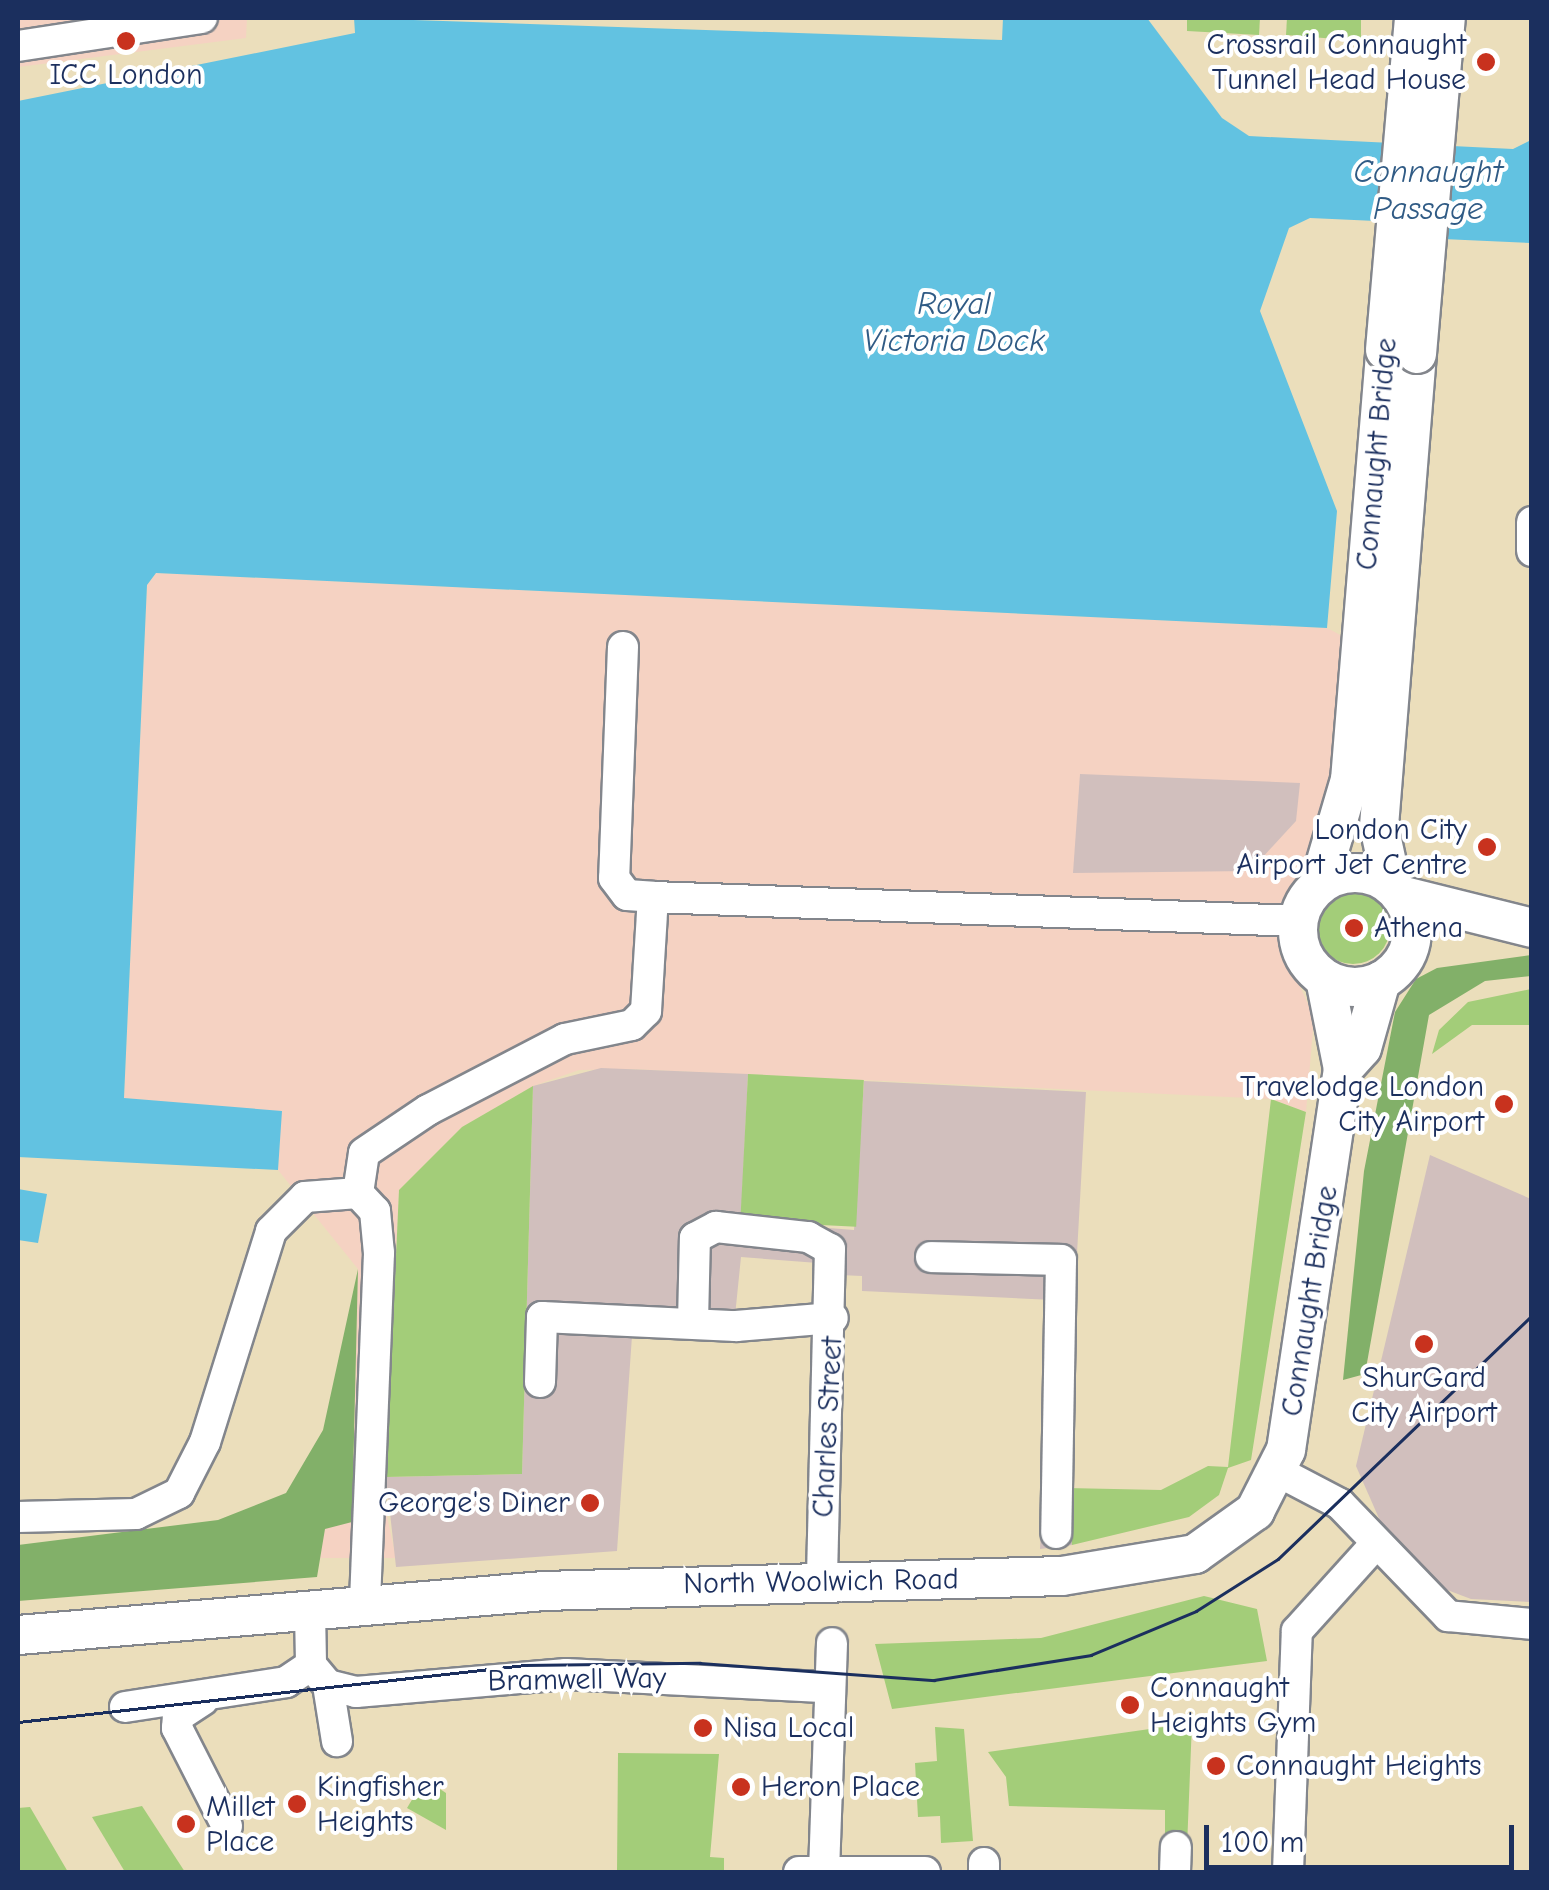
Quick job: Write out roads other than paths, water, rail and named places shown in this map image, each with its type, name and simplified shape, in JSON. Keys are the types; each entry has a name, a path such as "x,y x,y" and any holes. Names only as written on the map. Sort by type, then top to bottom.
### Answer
{"main road":[{"name":"Connaught Bridge","path":"1396,891 1380,826 1374,688 1414,18"},
{"name":"Connaught Bridge","path":"1319,886 1343,826 1374,688 1446,18"},
{"path":"1483,922 1409,948 1381,982 1325,979 1299,944 1298,921 1319,886 1364,873 1396,891 1483,922 1532,928"},
{"path":"1396,891 1411,918 1409,948"},
{"name":"Connaught Bridge","path":"1279,1472 1343,1069 1325,979"},
{"name":"Connaught Bridge","path":"1343,1069 1362,1048 1381,982"},
{"name":"North Woolwich Road","path":"18,1636 365,1606 822,1581 1062,1576 1183,1558 1237,1529 1279,1472"}],"street":[{"path":"18,46 202,18"},
{"path":"1532,522 1532,551"},
{"path":"623,647 614,878 628,895 1298,921"},
{"path":"365,1606 379,1233 358,1193 364,1153 428,1110 565,1038 632,1026 646,1011 653,897"},
{"path":"18,1517 136,1514 179,1494 204,1442 271,1231 305,1197 358,1193"},
{"name":"Charles Street","path":"693,1323 696,1238 716,1226 808,1236 830,1249 835,1273 834,1318 822,1581"},
{"path":"932,1257 1061,1260 1056,1533"},
{"path":"540,1382 542,1317 693,1323 834,1318"},
{"path":"1279,1472 1340,1504 1372,1548 1448,1616 1532,1624"},
{"path":"1288,1872 1297,1631 1372,1548"},
{"path":"310,1610 319,1675 337,1740"},
{"path":"832,1643 816,1872 925,1872"},
{"name":"Bramwell Way","path":"319,1675 356,1692 566,1674 826,1696"},
{"path":"124,1708 206,1698 319,1675"},
{"path":"206,1698 178,1716 176,1728 227,1826"}],"water":[{"name":"Royal Victoria Dock","path":"354,18 1002,40 1003,18 1147,18 1222,118 1249,136 1513,149 1531,140 1531,243 1376,236 1376,221 1310,218 1289,228 1260,311 1337,511 1327,628 156,573 147,585 124,1098 282,1111 278,1170 18,1157 18,101 355,33"},
{"path":"18,1189 47,1194 38,1243 18,1240"}],"tram line":[{"path":"18,1722 525,1665 700,1663 934,1680 1091,1655 1196,1611 1278,1559 1532,1315"}],"place":[{"name":"ICC London","path":"126,41"},
{"name":"Crossrail Connaught Tunnel Head House","path":"1486,62"},
{"name":"London City Airport Jet Centre","path":"1487,847"},
{"name":"Athena","path":"1354,928"},
{"name":"Travelodge London City Airport","path":"1504,1104"},
{"name":"ShurGard City Airport","path":"1424,1344"},
{"name":"George's Diner","path":"590,1503"},
{"name":"Connaught Heights Gym","path":"1130,1705"},
{"name":"Nisa Local","path":"703,1728"},
{"name":"Connaught Heights","path":"1216,1766"},
{"name":"Heron Place","path":"741,1787"},
{"name":"Kingfisher Heights","path":"297,1804"},
{"name":"Millet Place","path":"186,1824"}],"water label":[{"name":"Connaught Passage","path":"1428,192"}]}
